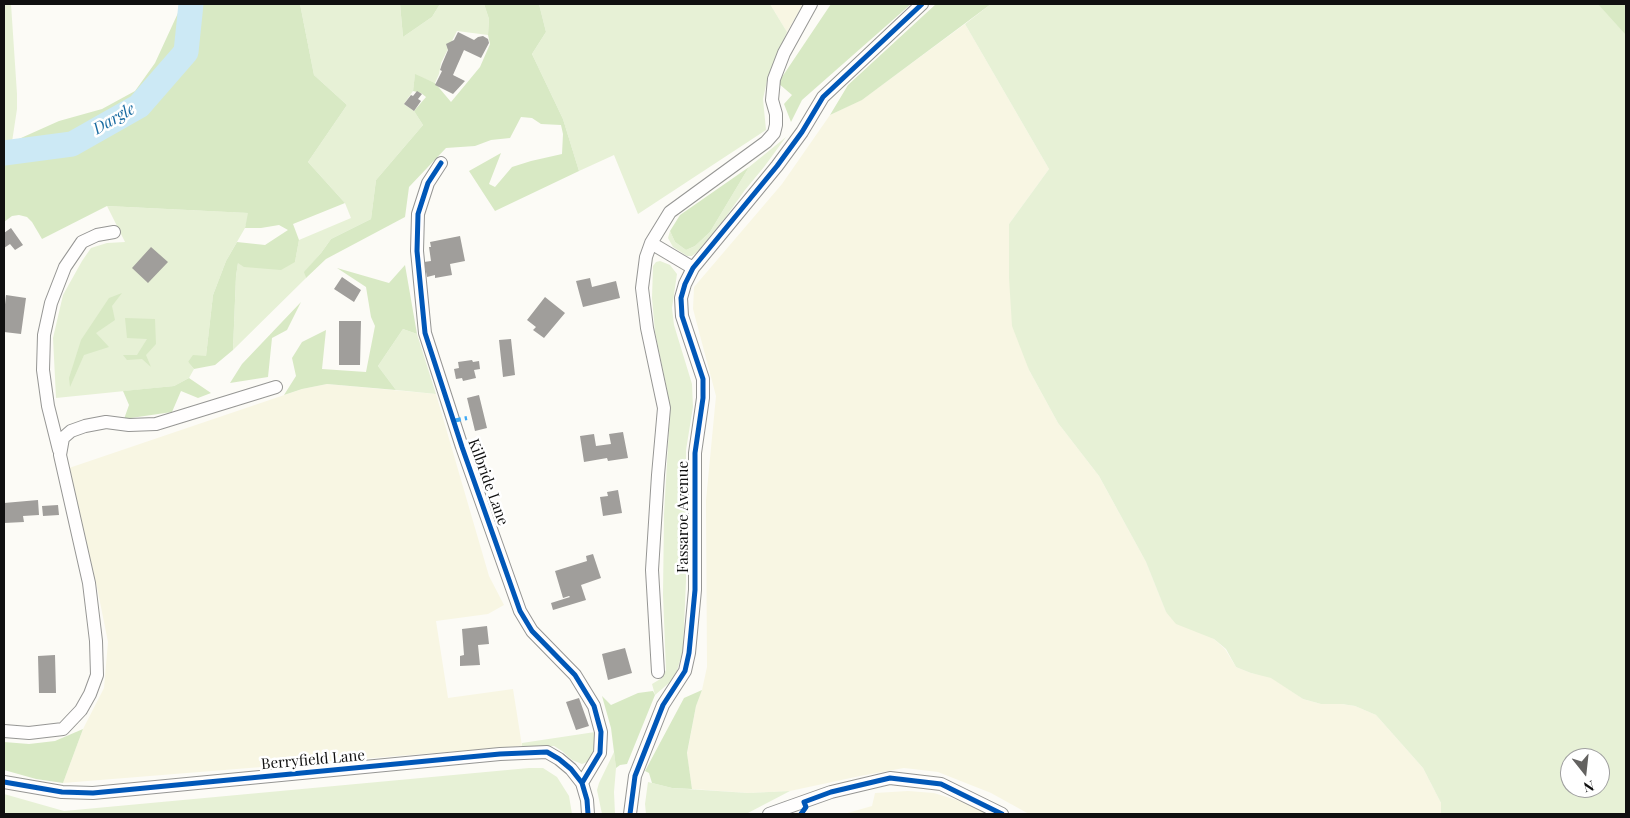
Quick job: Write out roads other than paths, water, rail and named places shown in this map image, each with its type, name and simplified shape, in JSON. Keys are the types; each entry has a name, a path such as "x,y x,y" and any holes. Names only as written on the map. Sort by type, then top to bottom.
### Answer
{"street":[{"path":"658,672 652,570 664,408 642,288 646,257 651,243 670,212 766,142 774,133 776,125 772,100 774,79 784,53 811,4"},
{"name":"Fassaroe Avenue","path":"631,813 635,776 663,705 685,671 689,653 695,590 696,453 701,419 703,379 682,316 682,298 685,284 693,268 777,166 802,132 823,98 922,4"},
{"name":"Kilbride Lane","path":"441,163 428,182 418,214 417,250 425,333 462,447 520,611 532,631 575,675 594,706 601,732 600,753 582,783"},
{"path":"4,731 29,734 63,729 81,710 90,694 97,674 96,641 89,583 48,406 43,370 44,335 51,304 65,267 82,242 97,235 114,232"},
{"path":"651,243 693,268"},
{"path":"60,455 63,438 71,431 85,426 106,422 129,425 156,424 276,387"},
{"name":"Berryfield Lane","path":"4,782 62,792 93,793 500,754 547,752 559,758 582,783 587,800 588,814"},
{"path":"769,814 830,792 890,778 941,784 1002,814"}],"waterway":[{"name":"Dargle","path":"4,153 72,144 139,106 186,52 191,4"}]}
